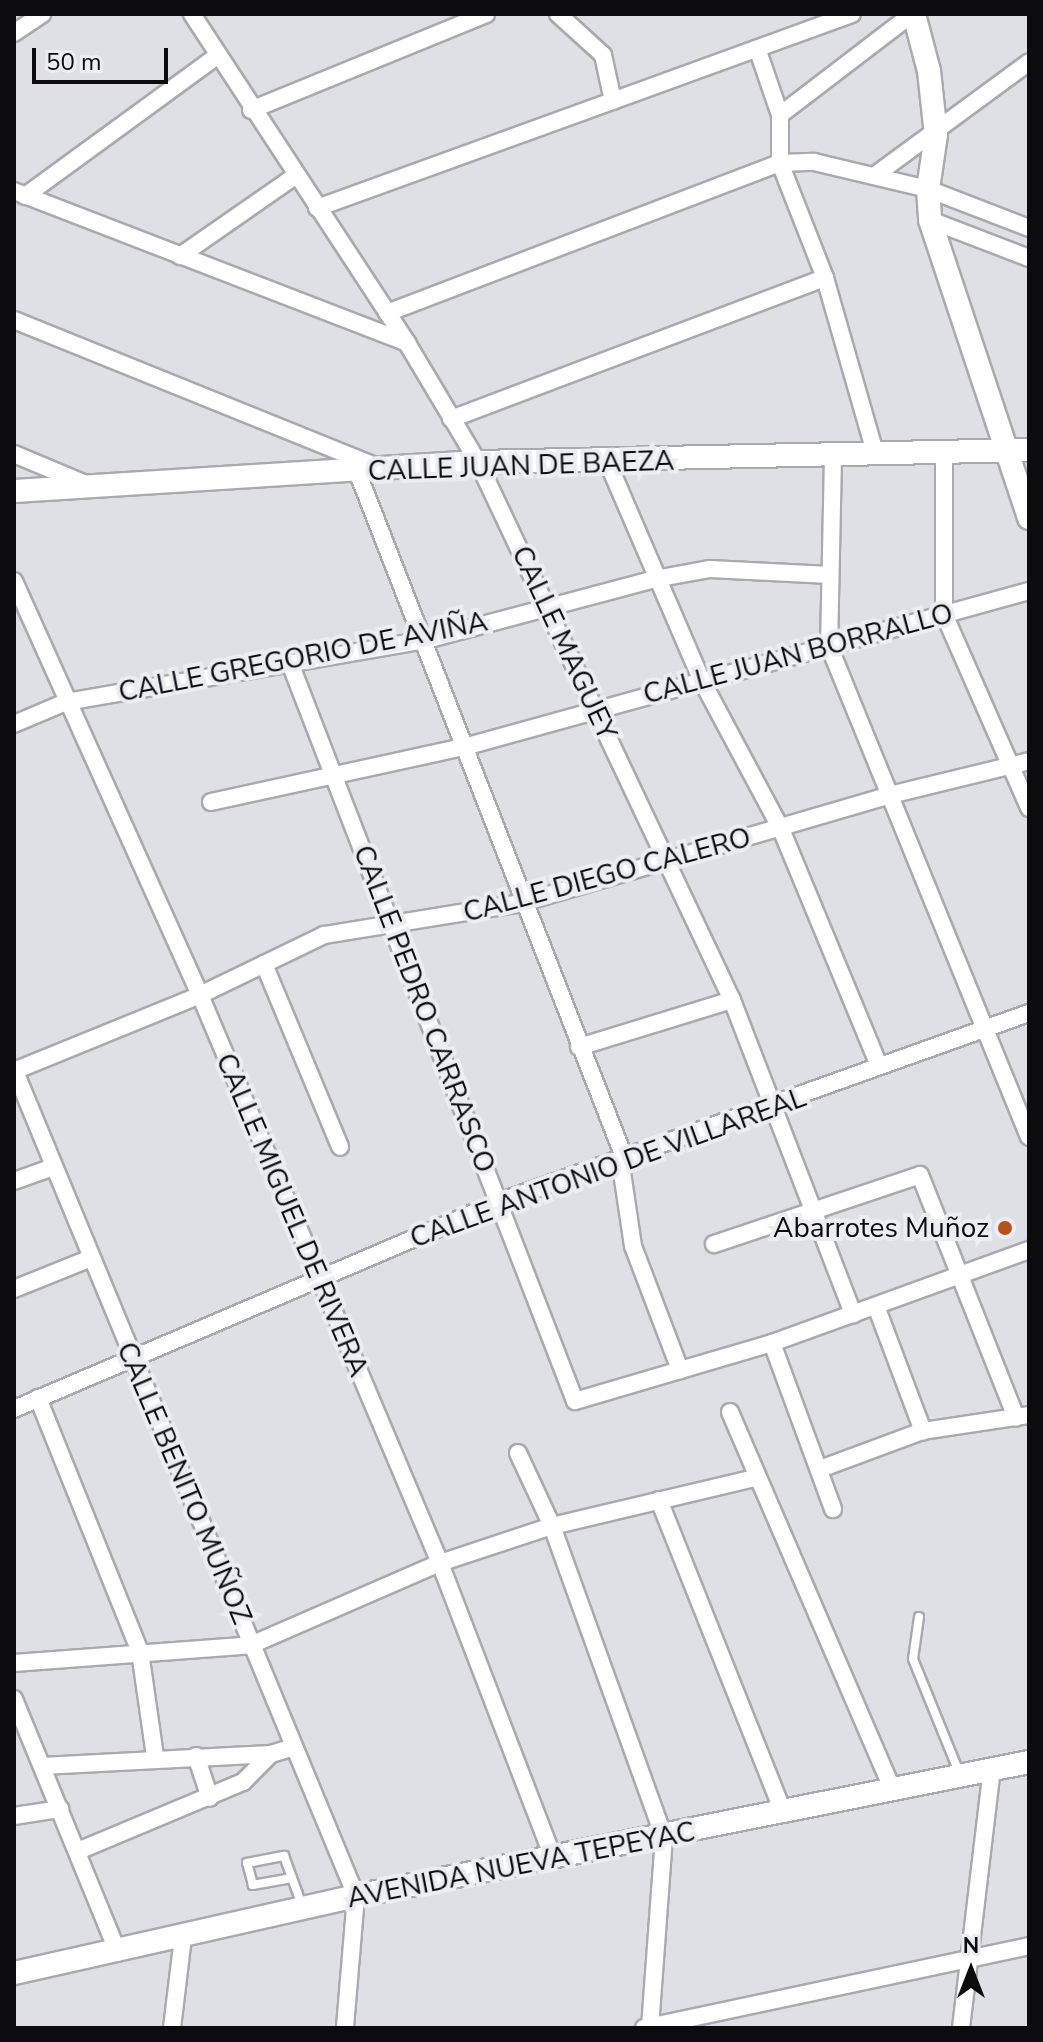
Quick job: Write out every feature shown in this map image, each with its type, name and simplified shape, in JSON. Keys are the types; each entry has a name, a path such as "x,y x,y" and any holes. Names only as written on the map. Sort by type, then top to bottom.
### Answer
{"street":[{"path":"14,33 42,14"},
{"name":"CALLE MAGUEY","path":"192,14 251,110 407,343 478,462 550,606 595,710 732,1000 853,1314"},
{"path":"251,110 486,14"},
{"path":"558,14 603,55 613,101"},
{"path":"317,208 758,51 852,14"},
{"path":"780,115 913,14 929,71 936,135 928,189 930,220 1003,450 1029,518"},
{"path":"758,51 780,115 780,163 825,278 876,456"},
{"path":"20,194 217,56"},
{"path":"874,176 936,135 1029,62"},
{"path":"387,313 780,163 814,162 928,189 1022,226 1029,212"},
{"path":"180,256 295,176"},
{"path":"20,194 407,343"},
{"path":"930,220 1029,258"},
{"path":"451,419 825,278"},
{"path":"14,320 382,469"},
{"name":"CALLE JUAN DE BAEZA","path":"14,491 478,462 608,463 1029,450"},
{"path":"14,454 90,486"},
{"path":"944,455 944,614 1029,808"},
{"path":"833,457 829,646 1029,1137"},
{"path":"608,463 655,579 702,681 781,829 879,1066"},
{"path":"357,471 426,640 521,903 622,1158 633,1246 680,1370 772,1343 1029,1250"},
{"name":"CALLE GREGORIO DE AVIÑA","path":"14,724 66,702 426,640 655,579 710,569 830,575"},
{"name":"CALLE MIGUEL DE RIVERA","path":"14,581 200,995 317,1281 440,1563 553,1857"},
{"name":"CALLE JUAN BORRALLO","path":"211,802 334,778 464,747 1029,591"},
{"name":"CALLE PEDRO CARRASCO","path":"290,663 575,1401 680,1370"},
{"name":"CALLE DIEGO CALERO","path":"14,1070 200,995 324,935 391,927 521,903 890,795 1029,761"},
{"path":"264,964 340,1147"},
{"path":"579,1047 732,1000"},
{"name":"CALLE ANTONIO DE VILLAREAL","path":"15,1407 133,1360 499,1202 772,1108 1029,1013"},
{"name":"CALLE BENITO MUÑOZ","path":"14,1070 356,1896"},
{"path":"14,1181 53,1167"},
{"path":"714,1244 920,1175 1022,1417 923,1431 820,1469"},
{"path":"14,1289 91,1258"},
{"path":"876,1306 923,1431"},
{"path":"772,1343 833,1509"},
{"path":"38,1398 140,1652 155,1756"},
{"path":"730,1412 755,1478 892,1789"},
{"path":"518,1453 552,1526 664,1837 648,2028 1029,1946"},
{"path":"14,1663 251,1645 440,1563 552,1526 755,1478"},
{"path":"659,1500 783,1811"},
{"path":"14,1699 118,1952"},
{"path":"42,1766 155,1756 271,1754 294,1747"},
{"path":"78,1851 243,1782 271,1754"},
{"path":"196,1756 210,1798"},
{"name":"AVENIDA NUEVA TEPEYAC","path":"14,1973 356,1896 1029,1762"},
{"path":"961,2028 992,1769"},
{"path":"14,1816 60,1809"},
{"path":"345,2028 356,1896"},
{"path":"172,2028 183,1937"}],"lane":[{"path":"919,1617 913,1659 960,1776"},
{"path":"292,1878 253,1885 247,1863 284,1856 292,1878 303,1909"}],"place":[{"name":"Abarrotes Muñoz","path":"1005,1228"}]}
